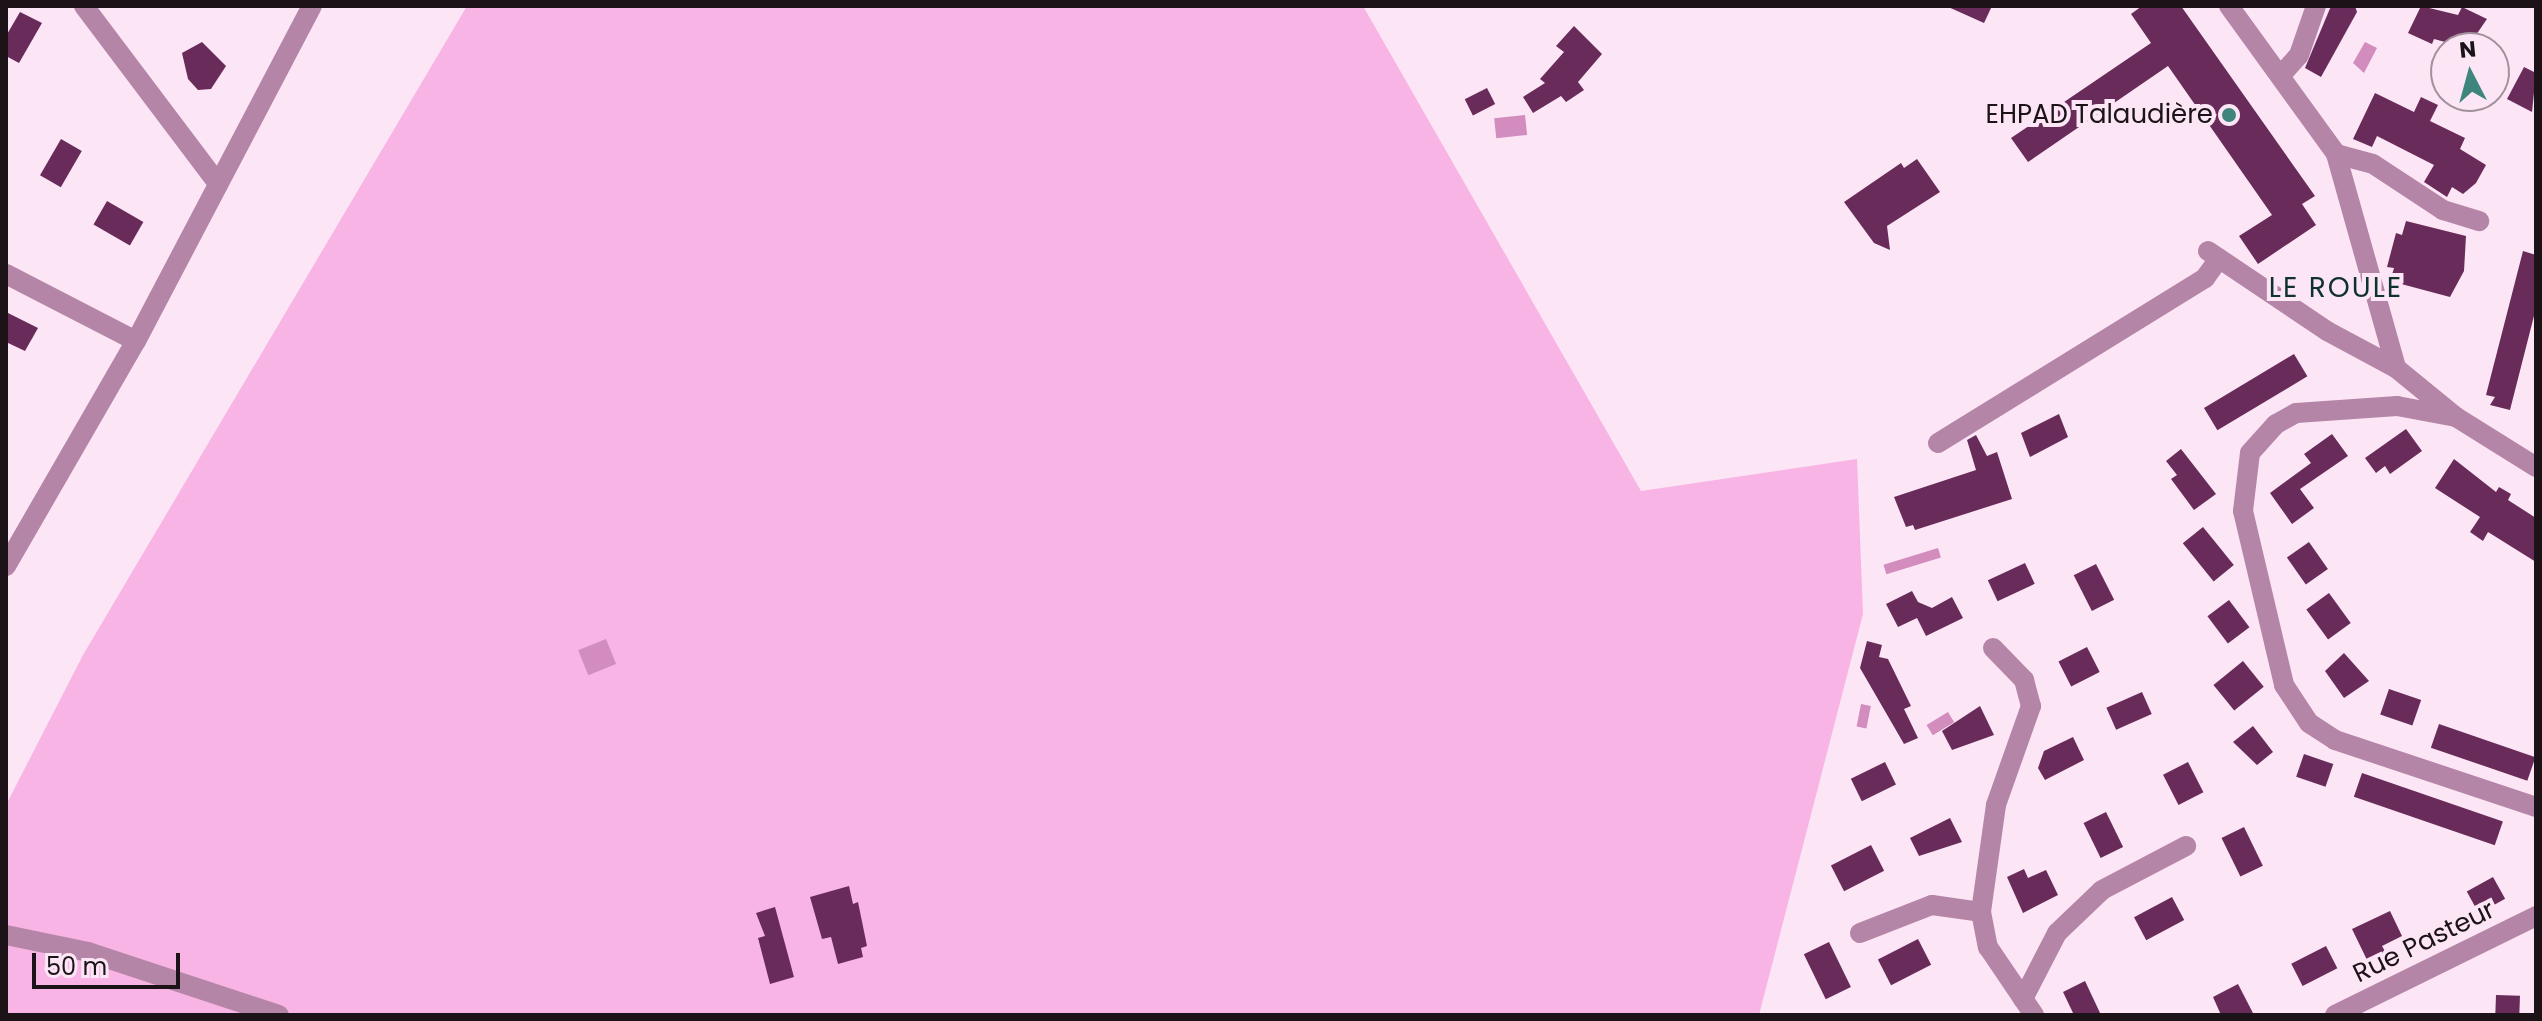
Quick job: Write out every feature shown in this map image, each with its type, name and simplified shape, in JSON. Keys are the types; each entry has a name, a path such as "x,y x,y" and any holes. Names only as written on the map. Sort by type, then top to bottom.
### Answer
{"street":[{"path":"84,6 218,184"},
{"path":"6,566 136,341 312,6"},
{"path":"2229,6 2282,74 2336,154 2396,368"},
{"path":"2282,74 2299,55 2316,6"},
{"path":"2336,154 2373,164 2443,210 2479,221"},
{"path":"1938,443 2205,278 2214,255 2327,331 2396,368 2456,417 2536,467"},
{"path":"6,274 136,341"},
{"path":"2456,417 2397,406 2296,413 2276,424 2250,453 2243,511 2284,685 2309,723 2335,740 2536,807"},
{"path":"1993,648 2024,680 2031,706 1996,805 1981,912 1988,947 2029,1007"},
{"path":"2029,1007 2057,933 2091,900 2186,846"},
{"path":"1860,933 1932,905 1981,912"},
{"name":"Rue Pasteur","path":"2335,1015 2536,916"},
{"path":"6,935 88,952 279,1015"}],"shaded area":[{"path":"467,6 1363,6 1641,491 1857,459 1863,614 1759,1015 6,1015 6,805 83,655"},
{"path":"2365,42 2377,48 2364,73 2353,63"},
{"path":"1525,115 1527,135 1496,138 1494,118"},
{"path":"1938,548 1941,558 1886,574 1883,565"},
{"path":"606,639 616,664 588,675 578,650"},
{"path":"1861,704 1871,706 1866,728 1857,727"},
{"path":"1948,712 1954,722 1933,735 1927,725"}],"building":[{"path":"1946,6 1992,6 1984,23"},
{"name":"EHPAD Talaudière","path":"2142,6 2181,6 2315,196 2302,204 2316,225 2258,264 2239,236 2272,215 2168,66 2028,162 2011,138 2151,43 2131,14"},
{"path":"2331,6 2355,6 2357,12 2321,77 2305,68"},
{"path":"2421,6 2458,15 2462,7 2487,19 2478,32 2430,32 2430,43 2408,33"},
{"path":"20,12 42,23 19,63 6,56 6,36"},
{"path":"1574,26 1602,54 1578,82 1584,90 1566,102 1561,96 1533,113 1523,97 1545,83 1540,79 1564,52 1556,46"},
{"path":"202,42 226,66 211,89 198,90 188,79 182,53"},
{"path":"2524,67 2536,73 2532,112 2510,101 2510,93"},
{"path":"1487,88 1495,104 1473,115 1465,99"},
{"path":"2375,93 2414,112 2421,97 2430,101 2430,112 2434,112 2430,121 2465,138 2460,149 2486,165 2476,183 2463,194 2452,187 2447,197 2424,182 2434,165 2377,136 2372,147 2353,139"},
{"path":"61,139 82,151 61,187 40,175"},
{"path":"1917,159 1940,192 1887,226 1890,250 1874,243 1844,202 1901,163 1904,168"},
{"path":"107,201 143,222 130,245 94,224"},
{"path":"2406,221 2466,236 2464,271 2450,297 2390,281 2394,268 2387,267 2396,233 2402,235"},
{"path":"2523,251 2536,255 2536,308 2510,410 2490,405 2495,397 2486,395"},
{"path":"6,312 38,328 25,351 6,342"},
{"path":"2294,354 2307,376 2217,430 2204,408"},
{"path":"2059,414 2068,437 2030,457 2021,433"},
{"path":"2406,429 2422,451 2390,474 2385,466 2376,473 2365,458"},
{"path":"2332,434 2348,456 2300,489 2314,508 2292,524 2270,493 2311,463 2304,454"},
{"path":"1976,435 1987,456 1997,452 2012,499 1915,530 1913,525 1906,527 1894,497 1976,470 1967,440"},
{"path":"2181,449 2216,494 2194,510 2171,479 2177,475 2166,461"},
{"path":"2454,459 2496,492 2499,487 2511,494 2508,500 2536,518 2536,562 2488,532 2483,541 2470,532 2480,517 2435,488"},
{"path":"2203,527 2234,565 2214,581 2183,543"},
{"path":"2309,542 2328,569 2306,585 2287,557"},
{"path":"2025,563 2035,584 1998,601 1988,580"},
{"path":"2096,564 2114,600 2092,611 2074,575"},
{"path":"1912,591 1918,602 1932,608 1952,597 1963,618 1926,636 1917,618 1898,627 1886,604"},
{"path":"2329,593 2351,623 2328,639 2306,609"},
{"path":"2229,600 2249,627 2228,643 2207,616"},
{"path":"1867,641 1882,645 1879,657 1888,659 1911,706 1904,709 1918,738 1904,744 1860,668"},
{"path":"2087,647 2100,672 2071,686 2058,662"},
{"path":"2344,653 2369,681 2344,698 2325,671"},
{"path":"2243,661 2264,687 2234,711 2213,685"},
{"path":"2389,689 2421,700 2412,726 2380,715"},
{"path":"2142,692 2152,714 2116,730 2106,708"},
{"path":"1980,706 1994,735 1952,750 1942,731"},
{"path":"2439,724 2535,757 2527,781 2431,748"},
{"path":"2253,726 2273,752 2257,765 2233,742"},
{"path":"2073,737 2084,760 2045,780 2038,768 2044,751"},
{"path":"2304,754 2333,764 2325,787 2296,777"},
{"path":"1885,762 1896,784 1862,801 1851,779"},
{"path":"2188,762 2203,792 2178,805 2163,775"},
{"path":"2362,773 2503,822 2495,845 2354,797"},
{"path":"2106,812 2123,847 2101,858 2084,823"},
{"path":"1950,818 1962,842 1919,856 1910,838"},
{"path":"2244,827 2263,866 2240,877 2222,838"},
{"path":"1871,845 1884,871 1844,891 1831,865"},
{"path":"2024,869 2028,878 2046,870 2058,895 2023,913 2007,877"},
{"path":"2493,877 2505,899 2479,913 2467,892"},
{"path":"849,886 853,904 858,902 867,946 861,948 863,957 838,964 831,937 822,939 810,897"},
{"path":"2172,897 2184,920 2146,940 2134,917"},
{"path":"775,907 794,977 770,984 758,938 765,936 756,913"},
{"path":"2390,911 2402,936 2382,946 2386,953 2368,962 2352,929"},
{"path":"1918,939 1931,965 1891,985 1878,959"},
{"path":"1829,942 1851,987 1826,999 1804,954"},
{"path":"2326,946 2337,968 2303,986 2291,964"},
{"path":"2085,981 2101,1015 2074,1015 2063,992"},
{"path":"2238,984 2254,1015 2221,1015 2213,997"},
{"path":"2496,995 2520,996 2519,1015 2495,1015"}],"place":[{"name":"EHPAD Talaudière","path":"2229,115"}],"district":[{"name":"LE ROULE","path":"2336,288"}]}
